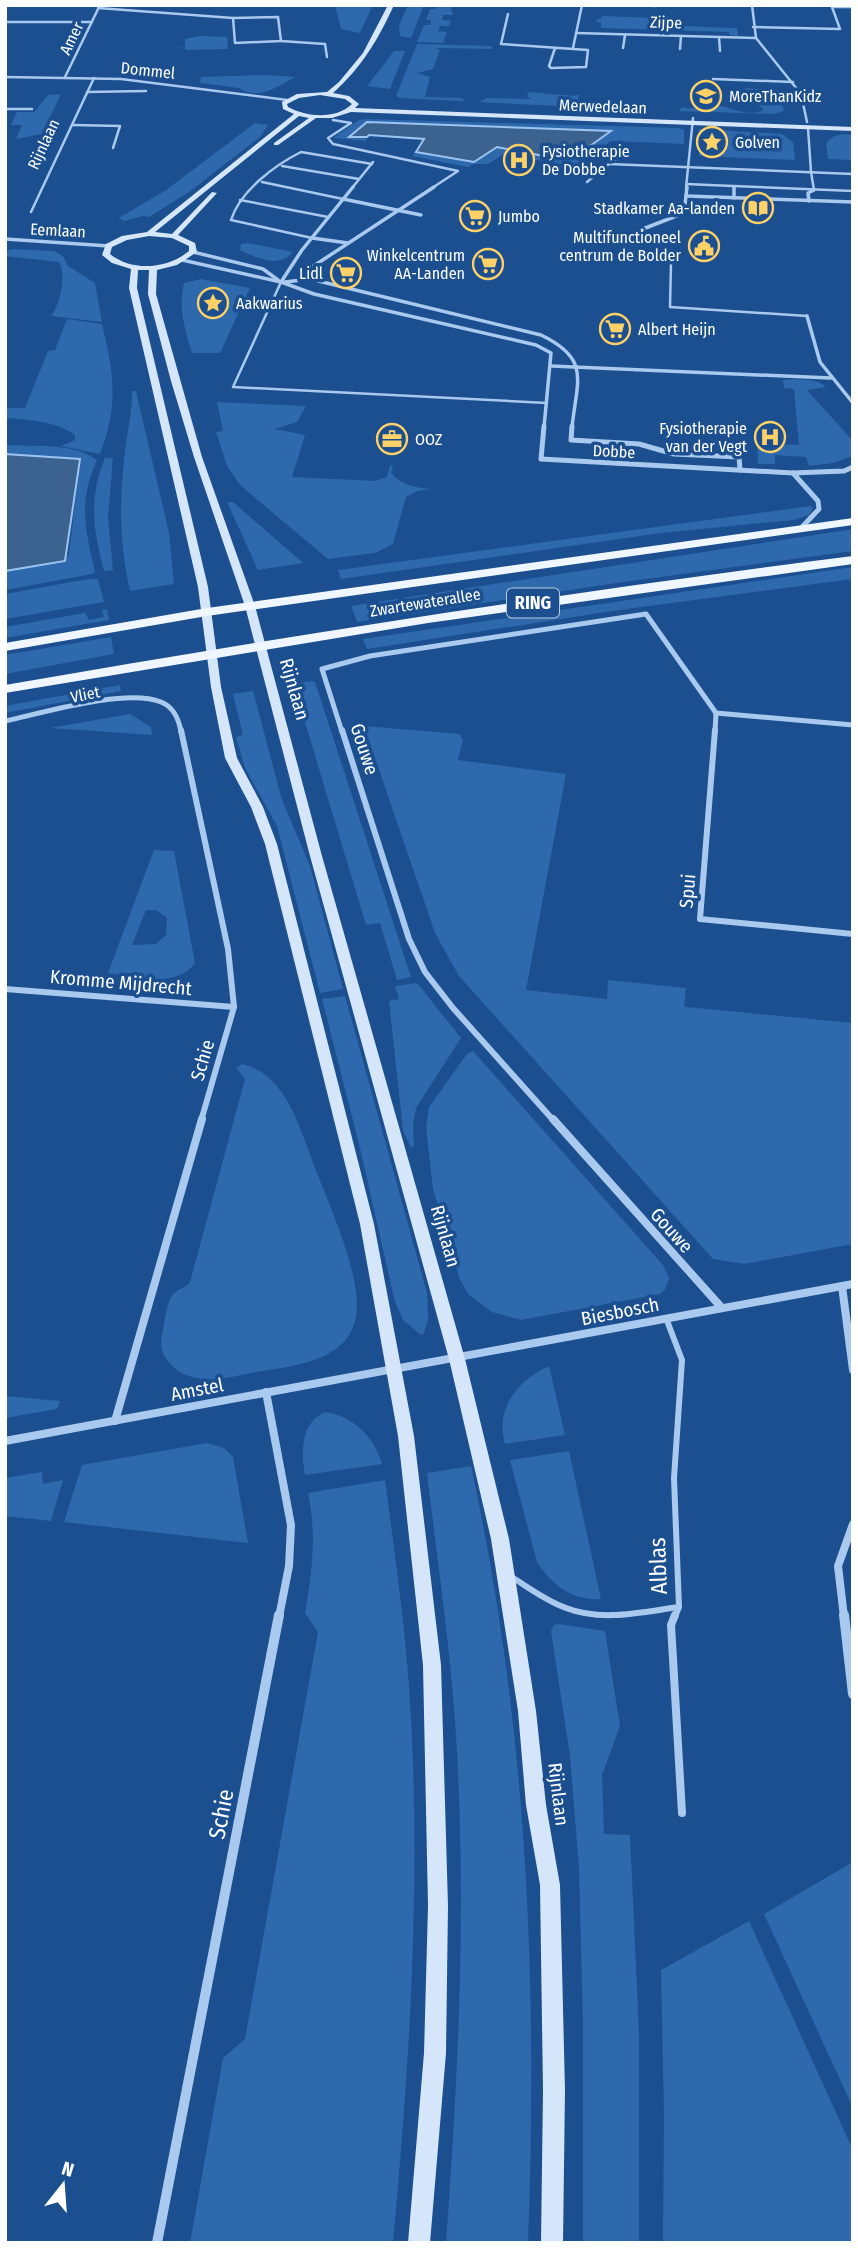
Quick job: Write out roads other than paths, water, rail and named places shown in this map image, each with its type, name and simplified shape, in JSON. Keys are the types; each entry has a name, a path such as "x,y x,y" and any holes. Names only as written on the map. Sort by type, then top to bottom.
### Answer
{"main road":[{"name":"Zwartewaterallee","path":"5,647 207,612 853,521"},
{"name":"Zwartewaterallee","path":"5,689 621,589 853,560"}],"street":[{"path":"329,93 358,68 390,5"},
{"path":"379,49 398,5"},
{"path":"752,5 755,38 800,94 807,125 811,172"},
{"name":"Amer","path":"65,77 99,7"},
{"path":"753,27 840,29 832,7 853,7"},
{"path":"5,22 92,22"},
{"path":"831,30 834,40"},
{"name":"Dommel","path":"5,77 94,78 287,100"},
{"path":"315,116 298,114 285,108 287,100 304,94 343,93 352,99 353,107"},
{"name":"Merwedelaan","path":"315,116 336,114 353,107 853,127"},
{"path":"149,234 298,114"},
{"path":"267,152 315,116"},
{"path":"310,279 307,276 312,267 458,171 333,144 328,138 351,122 333,120"},
{"path":"625,236 684,213 692,121"},
{"path":"281,282 312,237 373,163"},
{"path":"174,236 200,206 249,165"},
{"path":"687,184 709,186"},
{"path":"734,186 734,198"},
{"path":"809,201 808,192 814,190"},
{"path":"686,196 853,202"},
{"path":"343,199 421,215"},
{"path":"149,234 174,236 190,243 192,252 182,260 153,267 135,267 108,258 106,252 109,246 125,238 149,234"},
{"path":"312,237 349,244"},
{"name":"Eemlaan","path":"5,239 109,246"},
{"path":"192,252 263,269 281,282 310,279 526,330 563,345 578,367 571,440 639,444 674,454 739,457 740,470"},
{"path":"182,260 281,282 314,294 536,345 551,353 563,345"},
{"path":"135,267 133,288 207,612 216,687 231,758 257,807 271,844 366,1224 406,1436 432,1665 438,1906 435,2053 419,2243"},
{"name":"Rijnlaan","path":"153,267 152,294 174,382 250,606 457,1359 500,1539 527,1712 536,1805 550,1885 554,2090 552,2243"},
{"path":"807,316 820,362 853,403"},
{"name":"Dobbe","path":"551,353 541,459 793,473 844,471 853,467"},
{"path":"551,366 831,378"},
{"path":"793,473 818,501 819,509 802,527"},
{"name":"Gouwe","path":"716,713 646,614 370,656 322,668 410,939 425,972 453,1008 721,1307"},
{"name":"Vliet","path":"5,721 131,698 148,698 167,705"},
{"name":"Schie","path":"115,1421 234,1007 228,950 181,732 176,714 167,705"},
{"path":"716,713 853,725"},
{"name":"Spui","path":"716,713 700,919 853,934"},
{"name":"Kromme Mijdrecht","path":"5,989 234,1007"},
{"name":"Biesbosch","path":"394,1368 457,1359 853,1284"},
{"path":"842,1286 853,1370"},
{"name":"Amstel","path":"5,1441 394,1368"},
{"name":"Schie","path":"157,2243 289,1566 290,1525 266,1392"},
{"path":"853,1524 838,1566 853,1694"}],"lane":[{"path":"573,48 582,5"},
{"path":"632,5 656,6"},
{"name":"Amer","path":"99,7 233,18 278,17 281,41"},
{"path":"508,14 501,44 573,48 589,52 585,68 551,68 555,48"},
{"path":"233,18 235,43 281,41 325,44 327,57"},
{"name":"Zijpe","path":"576,33 755,38"},
{"path":"623,48 625,34"},
{"path":"680,49 681,36"},
{"path":"719,37 720,51"},
{"name":"Rijnlaan","path":"31,212 94,78"},
{"path":"713,79 793,82"},
{"path":"87,92 146,91"},
{"path":"5,109 32,109"},
{"path":"73,125 120,126 113,148"},
{"path":"587,182 629,150"},
{"path":"312,237 236,223 231,219 231,214 240,200 301,152 373,163"},
{"path":"609,164 853,174"},
{"path":"282,166 359,179"},
{"path":"811,172 814,190"},
{"path":"262,182 343,199"},
{"path":"709,186 853,191"},
{"path":"240,200 328,218"},
{"path":"671,263 670,307 807,316"},
{"path":"281,282 233,387 547,403"},
{"name":"Alblas","path":"666,1318 682,1360 674,1478 679,1607 671,1625 682,1813"},
{"path":"506,1573 555,1603 580,1612 603,1615 679,1607"}],"place":[{"name":"MoreThanKidz","path":"706,96"},
{"name":"Golven","path":"712,142"},
{"name":"Fysiotherapie De Dobbe","path":"519,160"},
{"name":"Stadkamer Aa-landen","path":"758,208"},
{"name":"Jumbo","path":"475,216"},
{"name":"Multifunctioneel centrum de Bolder","path":"704,246"},
{"name":"Winkelcentrum AA-Landen","path":"488,264"},
{"name":"Lidl","path":"346,273"},
{"name":"Aakwarius","path":"213,303"},
{"name":"Albert Heijn","path":"615,329"},
{"name":"Fysiotherapie van der Vegt","path":"770,437"},
{"name":"OOZ","path":"392,439"}]}
